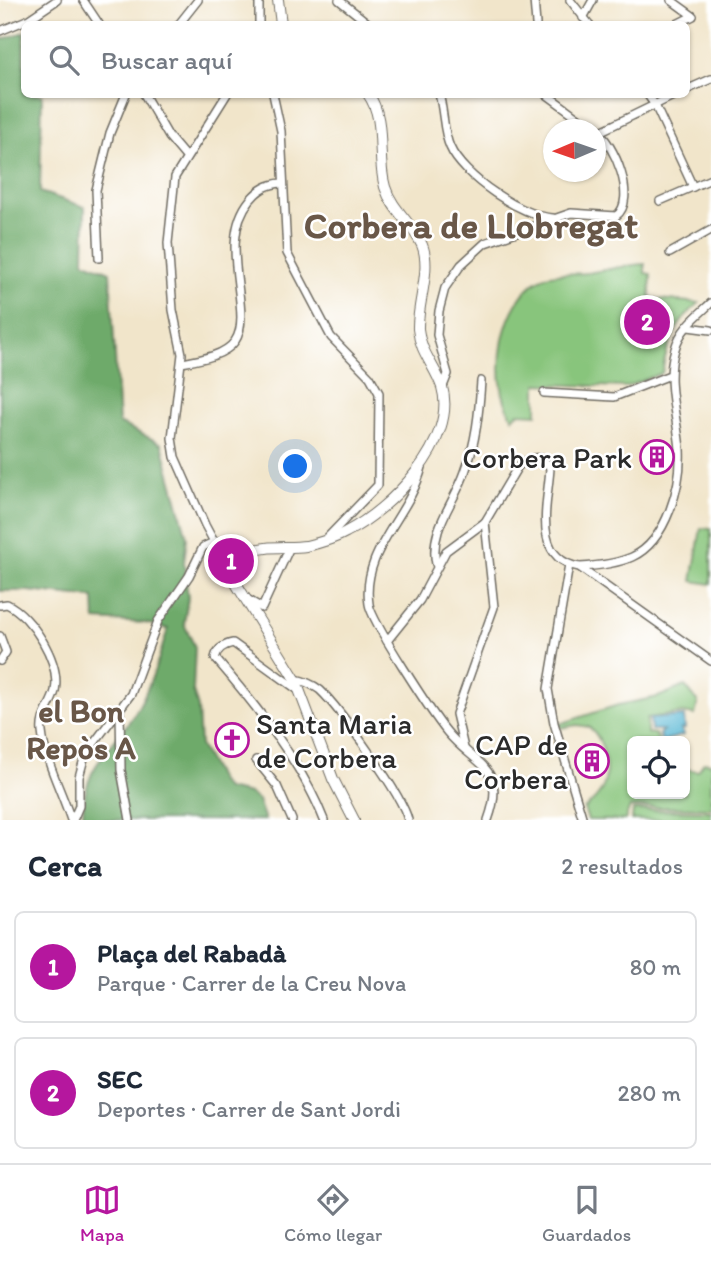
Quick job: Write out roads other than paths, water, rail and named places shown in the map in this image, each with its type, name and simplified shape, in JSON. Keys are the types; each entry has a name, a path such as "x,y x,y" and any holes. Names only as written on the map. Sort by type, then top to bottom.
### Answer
{"street":[{"path":"25,21 57,0"},
{"path":"83,0 97,21"},
{"path":"180,21 198,0"},
{"path":"259,0 259,21"},
{"path":"278,0 281,21"},
{"path":"339,0 365,21"},
{"path":"534,0 536,21"},
{"path":"570,0 586,21"},
{"path":"586,21 593,0"},
{"path":"671,0 694,16 683,21"},
{"path":"0,32 21,23"},
{"path":"690,89 711,79"},
{"path":"99,258 96,190 110,133 123,98"},
{"path":"146,98 169,137 185,156"},
{"path":"224,98 185,156 172,186 168,243 173,310 182,363 174,416 175,457 205,525 216,541 237,586 295,679 333,779 354,820"},
{"path":"274,98 281,131 285,240 293,268 331,337 370,377 381,399 378,485 324,541"},
{"path":"370,98 378,118 380,160 385,187 423,249 418,326 423,352 442,388"},
{"path":"440,98 448,145 473,179 533,213 554,218"},
{"path":"552,98 581,119"},
{"path":"650,98 692,187"},
{"path":"606,126 669,98"},
{"path":"72,820 79,806 79,777 85,755 138,681 158,621 189,576 204,547 216,541 252,550 324,541 348,532 376,512 407,481 441,430 442,388 448,374 447,362 437,335 445,288 461,265 485,243 528,230 571,212 616,216 623,211 625,190 610,144 606,140"},
{"path":"660,201 711,179"},
{"path":"182,363 228,348 237,339 239,322 236,228 242,211 253,196 268,185 282,183"},
{"path":"528,230 533,213"},
{"path":"670,253 711,230"},
{"path":"387,641 420,600 436,564 446,551 485,522 517,468 528,459 540,457 550,467 546,541 548,548 569,565 599,566 634,556 643,550 661,527 675,493 680,451 670,375 675,348 687,327 711,303"},
{"path":"687,327 711,330"},
{"path":"432,368 447,362"},
{"path":"544,393 614,397 670,375"},
{"path":"436,564 434,552 439,526 461,485 478,431 481,381"},
{"path":"424,459 412,492 377,549 369,579 369,606 387,641 447,732 481,761 494,789 488,820"},
{"path":"407,481 412,492"},
{"path":"465,749 456,714 494,607 485,522"},
{"path":"243,597 262,608 290,547"},
{"path":"237,586 237,568 252,550"},
{"path":"569,565 548,689 554,723 583,820"},
{"path":"596,580 599,566"},
{"path":"579,567 711,662"},
{"path":"0,605 7,604 21,614 34,629 53,666 55,691 42,719 42,736 72,820"},
{"path":"0,636 6,652 0,661"},
{"path":"298,690 233,643 220,648 216,653 215,658 250,699 275,736 324,820"},
{"path":"295,679 315,686 333,706 400,798 408,820"},
{"path":"120,709 121,770 130,820"},
{"path":"256,760 277,786 292,820"}],"water":[{"path":"631,314 663,315 662,331 630,330"},
{"path":"684,716 685,729 681,729 684,735 660,736 663,730 651,730 650,719"}],"place":[{"name":"SEC","path":"647,322"},
{"name":"Corbera Park","path":"657,457"},
{"name":"Plaça del Rabadà","path":"231,561"},
{"name":"Santa Maria de Corbera","path":"232,740"},
{"name":"CAP de Corbera","path":"592,761"}],"district":[{"name":"Corbera de Llobregat","path":"471,225"},
{"name":"el Bon Repòs A","path":"81,730"}]}
